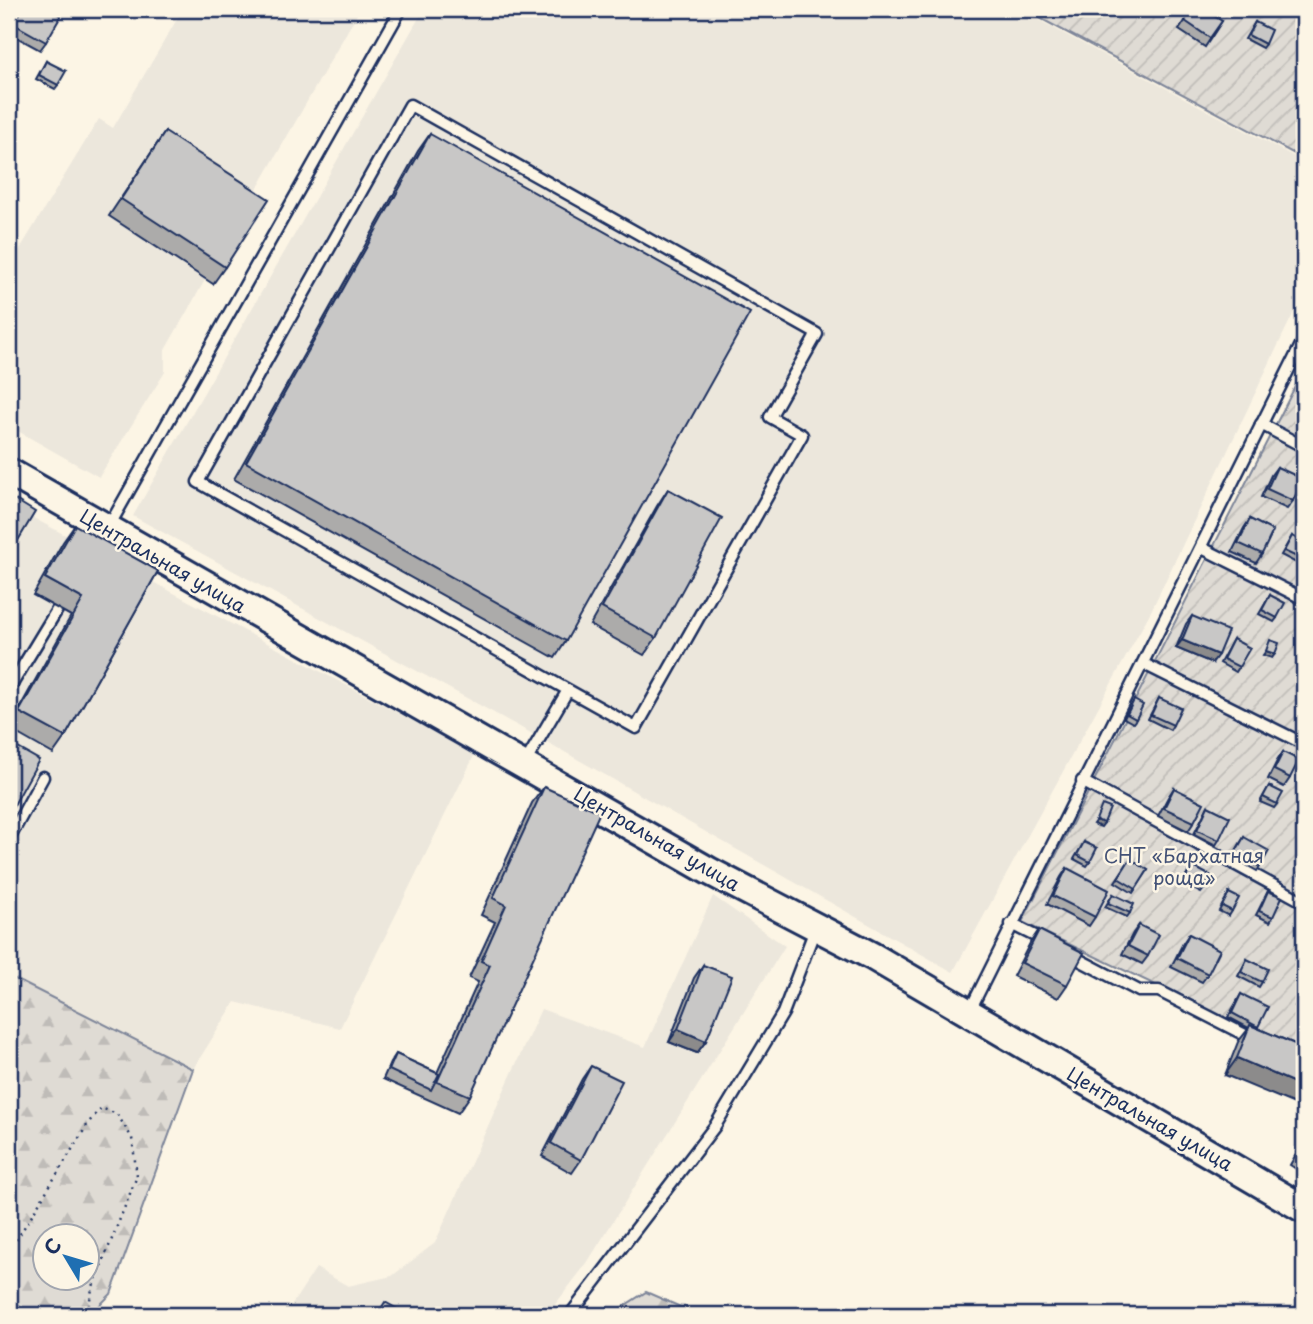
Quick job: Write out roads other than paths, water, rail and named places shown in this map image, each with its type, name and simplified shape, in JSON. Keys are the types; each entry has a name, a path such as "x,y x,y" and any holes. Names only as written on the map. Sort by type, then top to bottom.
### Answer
{"main road":[{"name":"Центральная улица","path":"9,471 103,535 525,764 709,871 816,926 1304,1209"}],"lane":[{"path":"103,535 401,9"},
{"path":"410,105 817,334 770,417 802,435 636,729 568,690 198,482 410,105"},
{"path":"969,1013 1304,339"},
{"path":"1261,424 1304,447"},
{"path":"1202,548 1304,598"},
{"path":"9,689 72,586"},
{"path":"1144,664 1304,744"},
{"path":"525,764 568,690"},
{"path":"9,839 43,777"},
{"path":"1082,781 1304,902"},
{"path":"1011,924 1139,991 1158,991 1270,1048"},
{"path":"570,1315 715,1126 783,1013 816,926"}],"park label":[{"name":"СНТ «Бархатная роща»","path":"1184,867"}]}
